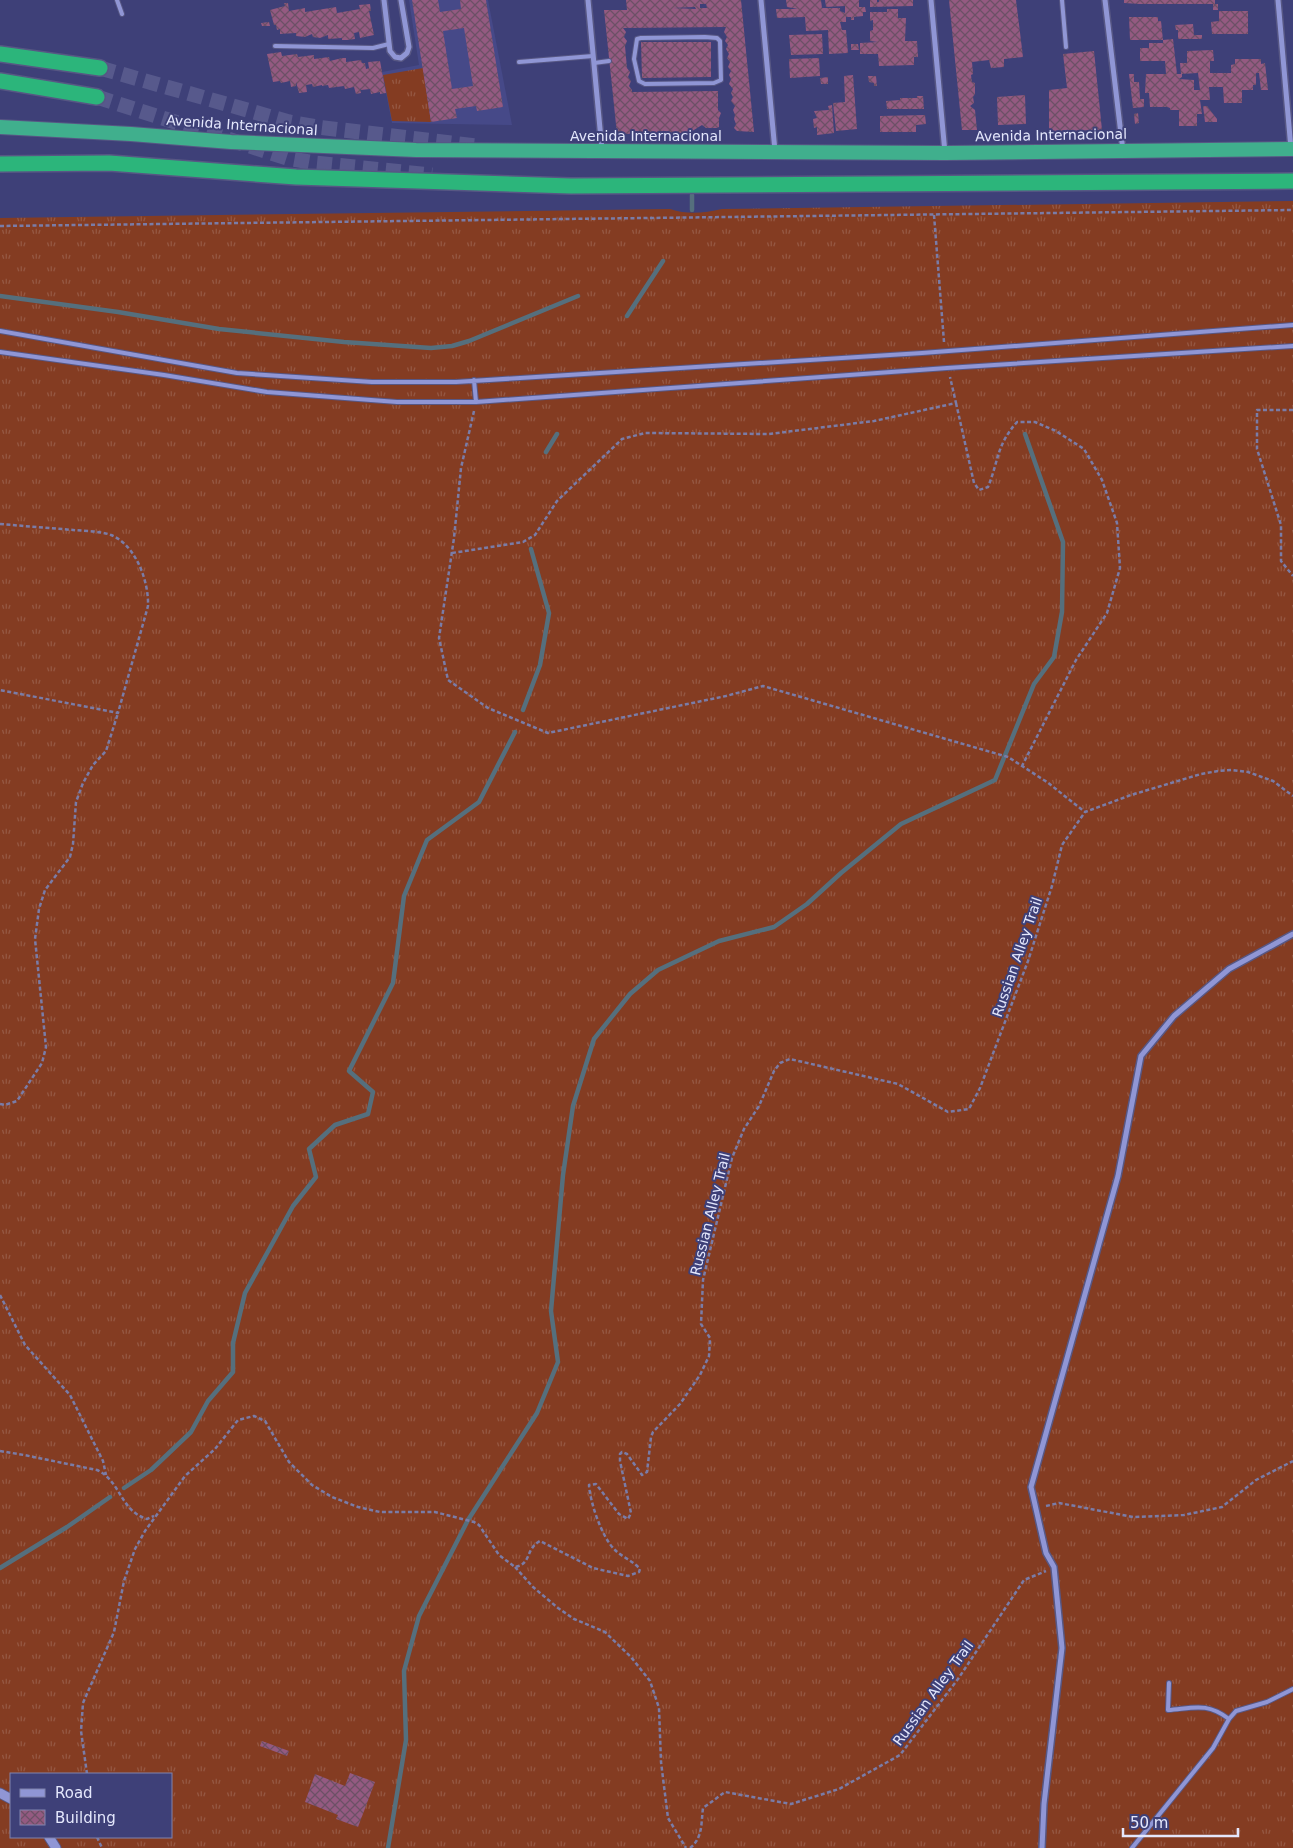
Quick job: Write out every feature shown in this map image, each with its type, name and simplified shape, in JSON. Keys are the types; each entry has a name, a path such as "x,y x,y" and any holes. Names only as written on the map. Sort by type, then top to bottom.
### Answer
{"highway":[{"path":"0,54 100,68"},
{"path":"0,80 97,97"},
{"name":"Avenida Internacional","path":"0,127 131,134 231,142 407,150 504,152 945,153 1292,149"},
{"path":"0,164 110,163 296,177 570,186 1293,181"}],"street":[{"path":"384,0 390,52 395,57 401,58 407,53 409,47 401,0"},
{"path":"588,0 602,151"},
{"path":"761,0 776,153"},
{"path":"931,0 945,153"},
{"path":"1104,0 1123,151"},
{"path":"1278,0 1292,149"},
{"path":"1042,1848 1044,1804 1062,1648 1054,1567 1046,1553 1030,1487 1118,1176 1140,1056 1174,1016 1229,969 1293,934"}],"lane":[{"path":"117,0 122,14"},
{"path":"1062,0 1066,46"},
{"path":"641,38 717,38 720,41 721,80 714,83 645,84 639,81 634,59 637,40 641,38"},
{"path":"275,46 374,48 389,44"},
{"path":"519,62 593,56"},
{"path":"627,60 634,59"},
{"path":"594,63 609,61"},
{"path":"0,331 237,373 372,382 474,380 945,351 1293,325"},
{"path":"0,352 164,375 267,392 397,402 476,402 947,368 1293,346"},
{"path":"474,380 476,402"},
{"path":"1169,1683 1168,1710 1205,1706 1218,1710 1229,1719"},
{"path":"1132,1848 1213,1748 1236,1710 1267,1702 1293,1689"}],"path":[{"path":"0,226 1293,210"},
{"path":"934,214 945,351"},
{"path":"947,368 974,483 979,490 988,487 994,473 998,452 1006,435 1017,422 1035,422 1056,431 1084,448 1102,480 1116,523 1120,568 1107,613 1076,660 1022,766"},
{"path":"476,402 461,468 452,553 439,638 448,680 488,708 548,733 726,696 763,686 1008,757 1047,782 1085,812 1157,787 1200,774 1218,771 1240,771 1265,778 1273,781 1293,796"},
{"path":"452,553 523,542 536,535 557,501 622,439 645,433 769,434 874,422 956,403"},
{"path":"1293,410 1257,410 1256,449 1281,525 1282,561 1293,576"},
{"path":"0,524 111,535 125,544 139,565 148,593 148,606 106,751 93,765 83,783 76,802 73,844 70,857 45,890 39,909 35,939 46,1047 42,1063 17,1101 5,1105 0,1104"},
{"path":"0,690 118,713"},
{"name":"Russian Alley Trail","path":"515,1567 522,1566 531,1548 540,1541 593,1568 628,1576 639,1572 640,1569 636,1565 613,1548 598,1522 589,1485 596,1484 619,1514 628,1519 630,1517 631,1513 620,1454 622,1452 627,1454 642,1475 648,1472 653,1432 680,1404 700,1375 709,1356 710,1338 702,1324 703,1280 732,1158 744,1129 759,1106 774,1071 780,1063 790,1060 898,1084 948,1112 969,1109 980,1088 1028,961 1052,886 1062,845 1085,812"},
{"path":"0,1295 25,1345 70,1395 103,1461 106,1475"},
{"name":"Russian Alley Trail","path":"88,1773 81,1731 83,1703 114,1632 124,1581 135,1549 185,1476 216,1449 238,1420 254,1416 265,1421 289,1462 312,1485 324,1493 358,1507 380,1512 435,1512 480,1525 498,1555 515,1567 533,1587 558,1608 574,1618 605,1632 631,1657 650,1681 659,1708 661,1762 668,1818 688,1848 697,1842 699,1837 703,1808 725,1792 791,1804 839,1789 900,1755 958,1679 1024,1580 1054,1567"},
{"path":"0,1452 97,1470 106,1475 135,1514 147,1519 156,1516"},
{"path":"1035,1506 1042,1507 1059,1503 1133,1517 1184,1515 1222,1507 1256,1480 1293,1461"}],"shaded area":[{"path":"409,0 488,0 512,125 392,123 382,72 419,65"}],"green space":[{"path":"423,68 431,122 392,121 383,75"},
{"path":"1293,201 1293,1848 0,1848 0,218 670,209 696,213 722,209"}],"building":[{"path":"412,0 438,0 440,12 461,9 460,0 486,0 503,107 477,111 476,106 455,109 457,118 431,122","holes":["464,28 473,86 452,89 443,31"]},
{"path":"626,0 741,0 754,132 737,131 734,128 736,124 733,110 735,106 731,101 733,89 729,84 731,71 728,67 730,62 727,58 729,54 726,49 728,45 725,41 727,37 724,32 726,27 623,28 626,32 624,37 627,41 625,46 627,68 630,72 628,77 631,81 629,86 632,92 718,91 718,110 721,113 719,127 717,128 706,128 702,125 689,133 617,134 604,10 627,10","holes":["700,4 706,4 707,8 700,8","695,7 696,9 673,8"]},
{"path":"786,0 821,0 822,8 840,8 840,11 845,13 845,6 826,7 825,0 859,0 859,7 865,7 866,12 863,12 863,16 854,17 854,20 851,20 851,17 846,17 846,22 840,22 842,30 846,30 848,53 829,54 828,30 806,31 805,17 777,18 776,9 798,9 787,7"},
{"path":"870,0 877,0 879,2 879,0 913,0 913,6 870,7"},
{"path":"949,0 1016,0 1023,57 1004,59 1004,67 991,68 989,60 972,62 973,74 971,75 972,82 975,83 975,94 973,97 974,103 970,106 975,110 977,130 962,130"},
{"path":"1124,0 1215,0 1215,4 1218,4 1218,10 1213,10 1213,4 1139,4 1124,3"},
{"path":"284,3 288,3 289,11 305,8 305,12 336,7 337,13 360,9 359,5 370,4 371,11 369,11 374,35 360,38 359,32 354,33 355,39 342,40 342,38 328,39 328,35 320,38 313,37 312,34 305,37 296,36 296,33 280,34 280,29 277,30 276,25 274,25 270,10 285,6"},
{"path":"887,9 898,9 898,18 906,18 905,41 917,41 918,57 914,57 914,65 879,66 878,54 860,54 860,43 878,42 870,41 873,20 870,21 870,12 887,12"},
{"path":"1219,11 1248,11 1248,34 1212,34 1211,22 1219,21"},
{"path":"1129,17 1158,17 1158,21 1161,21 1163,40 1130,40"},
{"path":"269,22 270,26 262,26 261,23"},
{"path":"1193,24 1194,35 1202,35 1202,39 1178,39 1178,30 1176,30 1175,25"},
{"path":"822,34 823,54 791,55 789,35"},
{"path":"1173,39 1177,74 1181,74 1180,63 1187,63 1187,51 1213,50 1214,61 1210,61 1210,73 1231,73 1231,65 1235,64 1235,59 1261,59 1261,64 1265,63 1268,90 1261,90 1259,73 1256,73 1256,85 1253,85 1253,90 1242,90 1242,103 1224,103 1223,87 1209,87 1210,100 1200,100 1202,114 1197,114 1197,126 1179,126 1179,110 1170,110 1167,107 1150,107 1149,93 1145,93 1146,74 1166,74 1165,61 1140,61 1140,48 1149,48 1149,43 1163,43 1163,40","holes":["1198,73 1200,90 1194,90 1194,80 1179,79 1182,77 1181,74"]},
{"path":"641,42 711,42 711,77 642,78"},
{"path":"851,44 858,44 859,50 851,50"},
{"path":"1094,51 1102,130 1049,131 1049,90 1067,88 1063,54"},
{"path":"281,52 282,56 297,54 298,57 314,55 314,59 329,57 330,61 342,58 346,58 346,62 361,60 362,63 365,63 366,69 369,68 368,62 380,61 386,93 371,94 370,89 361,90 360,88 361,93 356,94 354,87 345,89 344,86 329,88 328,85 322,85 313,87 312,84 306,85 307,92 299,93 296,82 296,86 291,87 290,81 273,82 267,54"},
{"path":"819,58 820,76 790,78 789,59"},
{"path":"1129,74 1134,74 1134,82 1139,82 1140,99 1144,99 1144,107 1133,108"},
{"path":"853,75 857,129 836,131 833,103 845,102 844,76"},
{"path":"868,76 876,76 877,86 869,82"},
{"path":"828,77 828,84 821,84 820,78"},
{"path":"1025,95 1026,124 998,125 997,97"},
{"path":"917,96 923,96 924,109 887,109 886,101 900,100 900,98 917,98"},
{"path":"832,105 834,133 817,135 817,127 814,128 813,119 817,118 814,111 829,110 828,106"},
{"path":"1203,106 1207,106 1217,119 1217,122 1205,122"},
{"path":"1138,113 1139,123 1135,124 1134,114"},
{"path":"925,115 926,124 916,125 916,132 880,132 880,116"},
{"path":"262,1741 289,1751 287,1756 260,1746"},
{"path":"350,1773 375,1782 358,1827 336,1819 338,1815 305,1802 315,1774 345,1786"}],"waterway":[{"path":"692,195 692,210"},
{"path":"627,316 663,261"},
{"path":"0,296 118,312 219,329 344,342 431,348 452,346 469,341 578,296"},
{"path":"546,452 557,434"},
{"path":"388,1848 406,1740 404,1671 419,1616 468,1520 537,1413 558,1362 551,1311 563,1175 573,1106 594,1039 630,994 658,970 719,941 774,927 807,904 841,873 901,824 995,780 1034,684 1054,657 1062,612 1063,542 1025,434"},
{"path":"523,710 540,665 549,613 531,549"},
{"path":"124,1488 151,1470 191,1432 208,1401 233,1372 233,1343 245,1293 293,1206 316,1177 309,1149 335,1125 368,1114 373,1092 349,1071 393,983 404,896 427,840 479,802 515,732"},
{"path":"0,1568 67,1527 110,1497"}],"tunnel":[{"path":"100,68 289,122 477,146"},
{"path":"97,97 287,158 315,163 432,175"}]}
